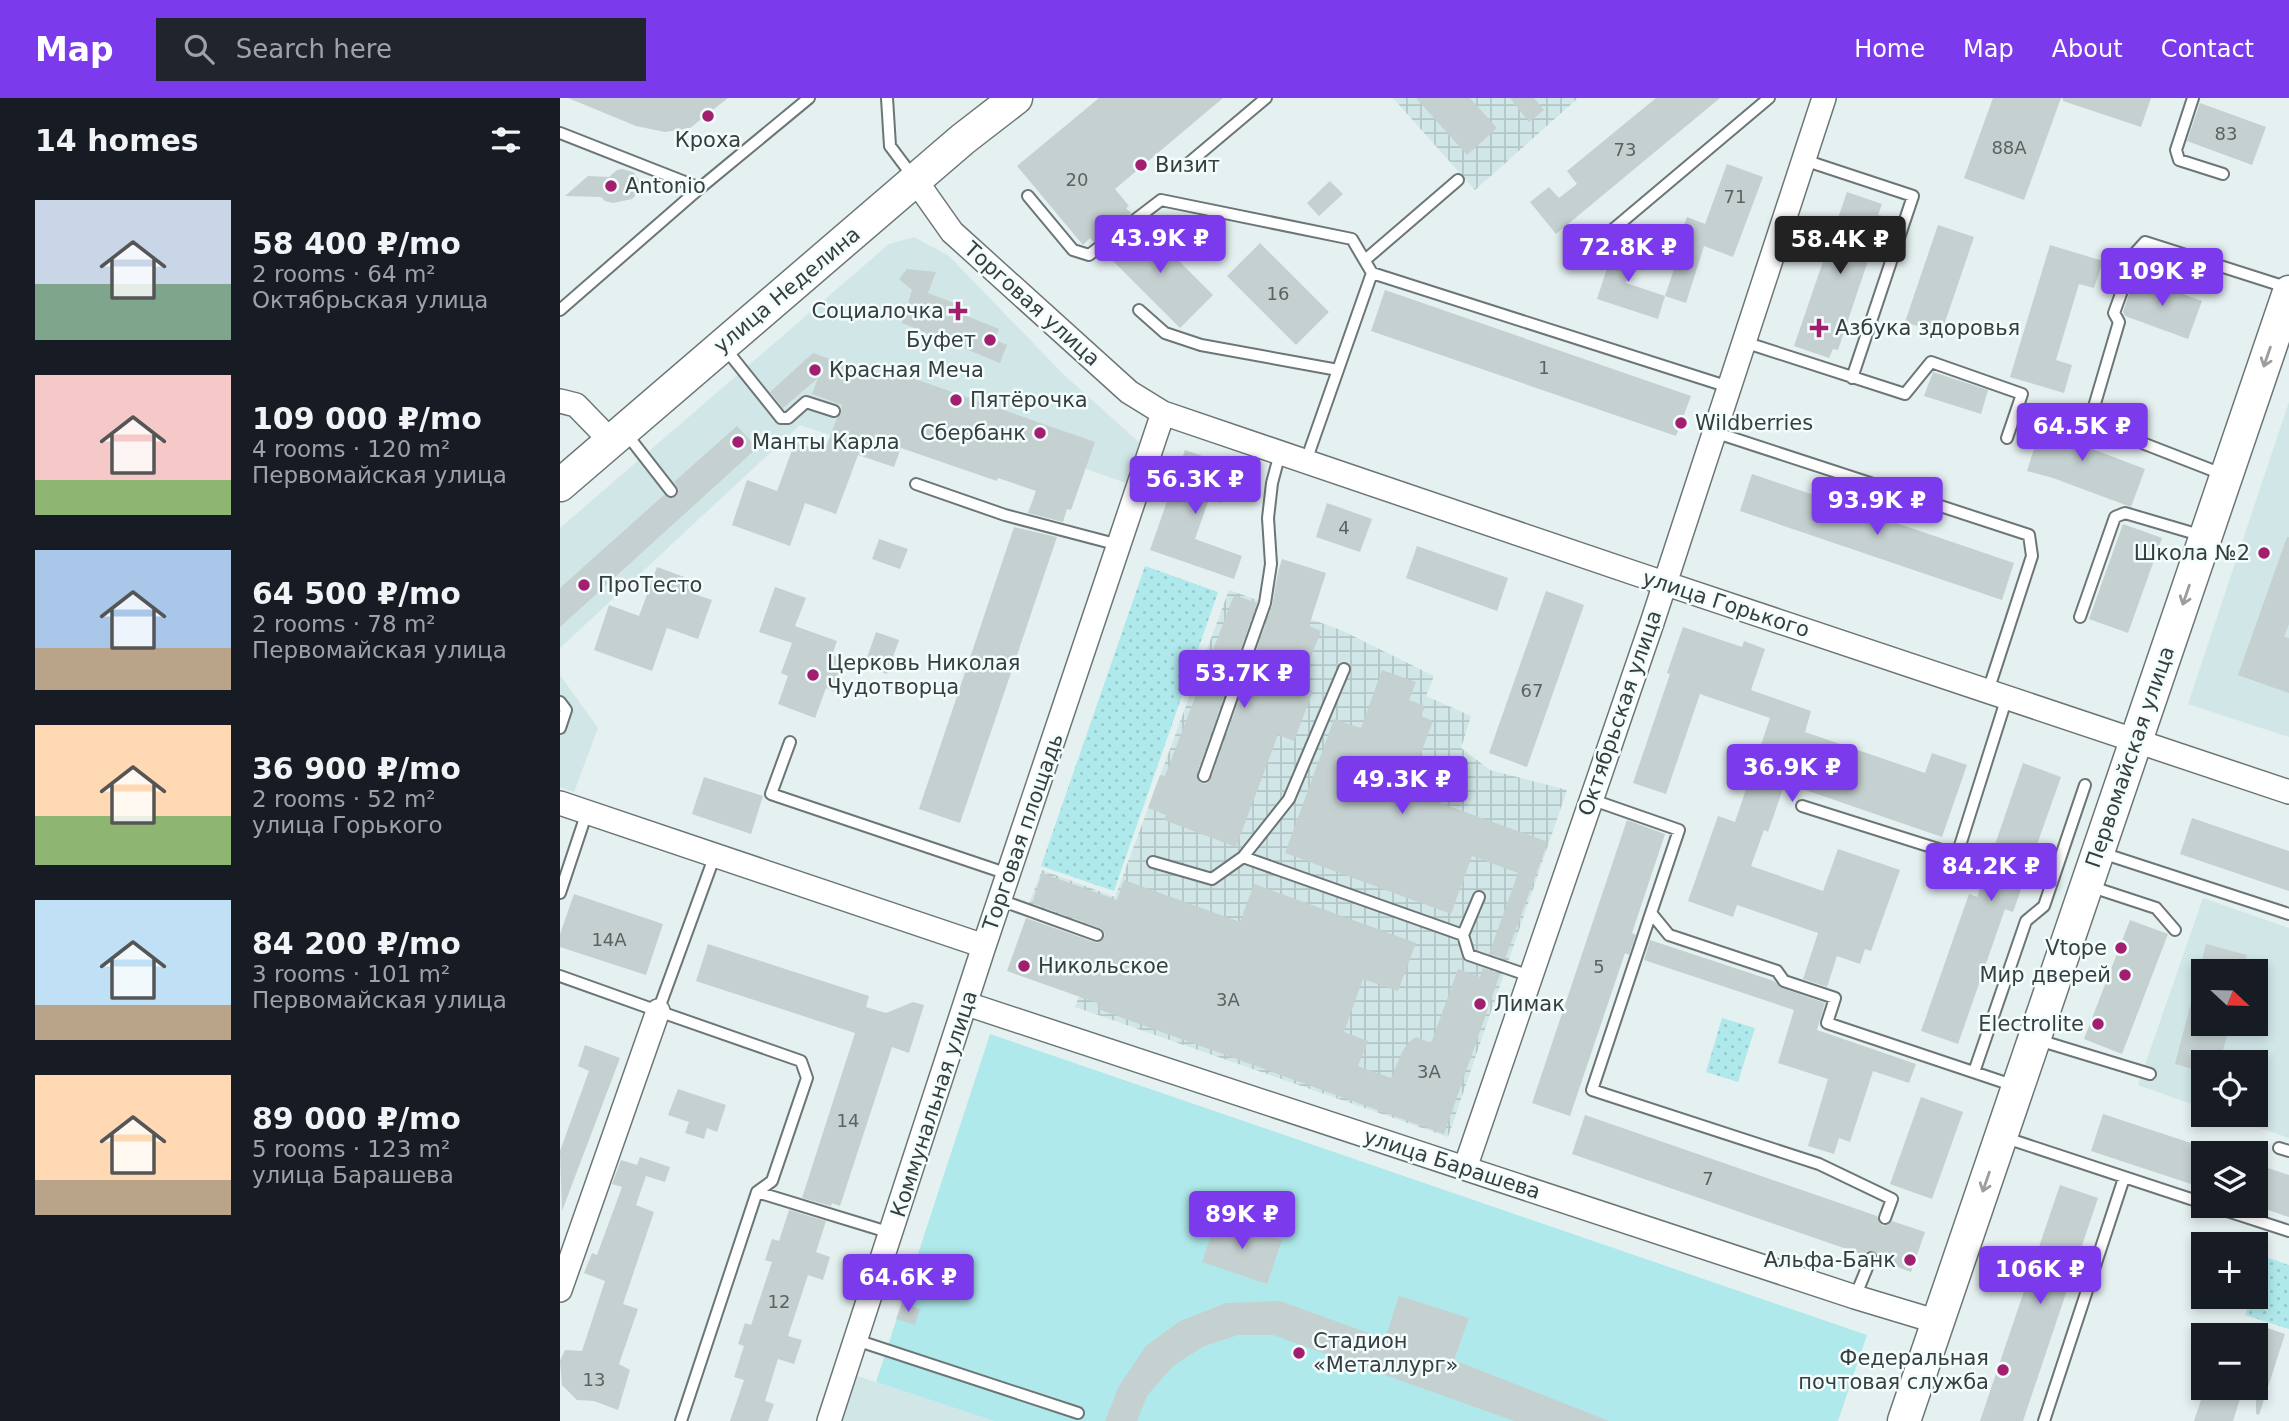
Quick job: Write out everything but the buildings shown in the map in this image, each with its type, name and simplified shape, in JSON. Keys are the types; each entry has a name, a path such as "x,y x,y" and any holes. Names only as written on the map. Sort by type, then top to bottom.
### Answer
{"main road":[{"name":"улица Неделина","path":"560,485 963,139 1016,98"},
{"name":"Первомайская улица","path":"1904,1421 2289,290"}],"street":[{"name":"Октябрьская улица","path":"1465,1168 1664,583 1824,98"},
{"name":"Торговая улица","path":"916,181 952,232 1129,392 1163,413"},
{"path":"560,401 576,405 616,435"},
{"name":"улица Горького","path":"1163,413 2289,792"},
{"name":"Торговая площадь","path":"560,803 984,946 1163,413"},
{"name":"Коммунальная улица","path":"829,1421 984,946"},
{"name":"улица Барашева","path":"967,1004 1938,1322"},
{"path":"560,1290 658,1011"}],"lane":[{"path":"560,310 808,98"},
{"path":"887,98 890,146 916,181"},
{"path":"1190,162 1266,98"},
{"path":"1579,258 1769,98"},
{"path":"2193,98 2176,150 2179,160 2223,174"},
{"path":"560,134 700,188"},
{"path":"1804,160 1913,196 1852,378"},
{"path":"1364,260 1458,180"},
{"path":"1028,196 1073,250 1089,255 1161,200 1352,239 1372,273 1729,387"},
{"path":"2226,476 2096,425 2091,417 2119,322 2114,313 2136,252 2145,242 2289,290"},
{"path":"1306,461 1372,273"},
{"path":"1139,310 1165,332 1201,345 1338,370"},
{"path":"1744,342 1906,394 1931,362 2022,394 2007,438"},
{"path":"722,345 781,418 788,418 806,402 835,411"},
{"path":"1714,432 2029,535 2032,556 1957,855 1802,807"},
{"path":"616,435 671,491"},
{"path":"1205,776 1265,603 1271,564 1268,518 1272,484 1280,453"},
{"path":"916,484 1005,515 1119,545"},
{"path":"2080,617 2115,517 2125,513 2206,537"},
{"path":"1153,862 1212,879 1243,857 1289,799 1343,669"},
{"path":"560,702 566,710 560,728"},
{"path":"790,742 771,794 1009,874"},
{"path":"1974,1072 2026,921 2044,906 2085,785"},
{"path":"1590,799 1679,830 1592,1090 1819,1164 1892,1199 1885,1218"},
{"path":"560,893 587,812"},
{"path":"2098,852 2289,914"},
{"path":"658,1011 715,855"},
{"path":"1243,857 1463,934"},
{"path":"2086,886 2156,908 2175,930"},
{"path":"1479,897 1463,934 1469,955 1530,976"},
{"path":"1000,900 1097,935"},
{"path":"1651,913 1669,935 1777,971 1784,981 1835,998 1827,1023 2018,1087"},
{"path":"560,976 802,1061 807,1078 772,1181 757,1192 681,1421"},
{"path":"2034,1039 2150,1074"},
{"path":"2001,1137 2191,1199"},
{"path":"2043,1421 2124,1178"},
{"path":"757,1192 891,1233"},
{"path":"2249,1218 2289,1231"},
{"path":"1856,1297 1871,1258"},
{"path":"856,1340 1078,1413"}],"shaded area":[{"path":"1393,98 1578,98 1475,190"},
{"path":"914,237 949,256 1064,375 1140,443 1126,483 874,394 857,444 800,425 560,648 560,528 889,244"},
{"name":"Школа №2","path":"2289,402 2289,737 2188,704"},
{"path":"1145,566 1218,592 1114,891 1041,866"},
{"path":"1229,590 1341,630 1434,676 1426,696 1471,716 1461,748 1490,770 1567,790 1448,1137 1075,1007 1102,933 1028,906 1042,870 1115,897"},
{"path":"560,675 598,728 574,792 560,787"},
{"path":"2203,898 2289,928 2289,1138 2257,1127 2268,1127 2268,1050 2191,1050 2191,1104 2138,1085"},
{"path":"1722,1018 1755,1028 1738,1082 1706,1072"},
{"path":"990,1034 1867,1335 1838,1421 994,1421 876,1382"},
{"path":"2268,1258 2289,1265 2289,1329 2245,1315 2247,1309 2268,1309"},
{"path":"854,1375 994,1421 839,1421"}],"place":[{"name":"Кроха","path":"708,116"},
{"name":"Визит","path":"1141,165"},
{"name":"Antonio","path":"611,186"},
{"name":"Социалочка","path":"958,311"},
{"name":"Азбука здоровья","path":"1819,328"},
{"name":"Буфет","path":"990,340"},
{"name":"Красная Меча","path":"815,370"},
{"name":"Пятёрочка","path":"956,400"},
{"name":"Wildberries","path":"1681,423"},
{"name":"Сбербанк","path":"1040,433"},
{"name":"Манты Карла","path":"738,442"},
{"name":"Школа №2","path":"2264,553"},
{"name":"ПроТесто","path":"584,585"},
{"name":"Церковь Николая Чудотворца","path":"813,675"},
{"name":"Vtope","path":"2121,948"},
{"name":"Никольское","path":"1024,966"},
{"name":"Мир дверей","path":"2125,975"},
{"name":"Лимак","path":"1480,1004"},
{"name":"Electrolite","path":"2098,1024"},
{"name":"Альфа-Банк","path":"1910,1260"},
{"name":"Стадион «Металлург»","path":"1299,1353"},
{"name":"Федеральная почтовая служба","path":"2003,1370"}]}
